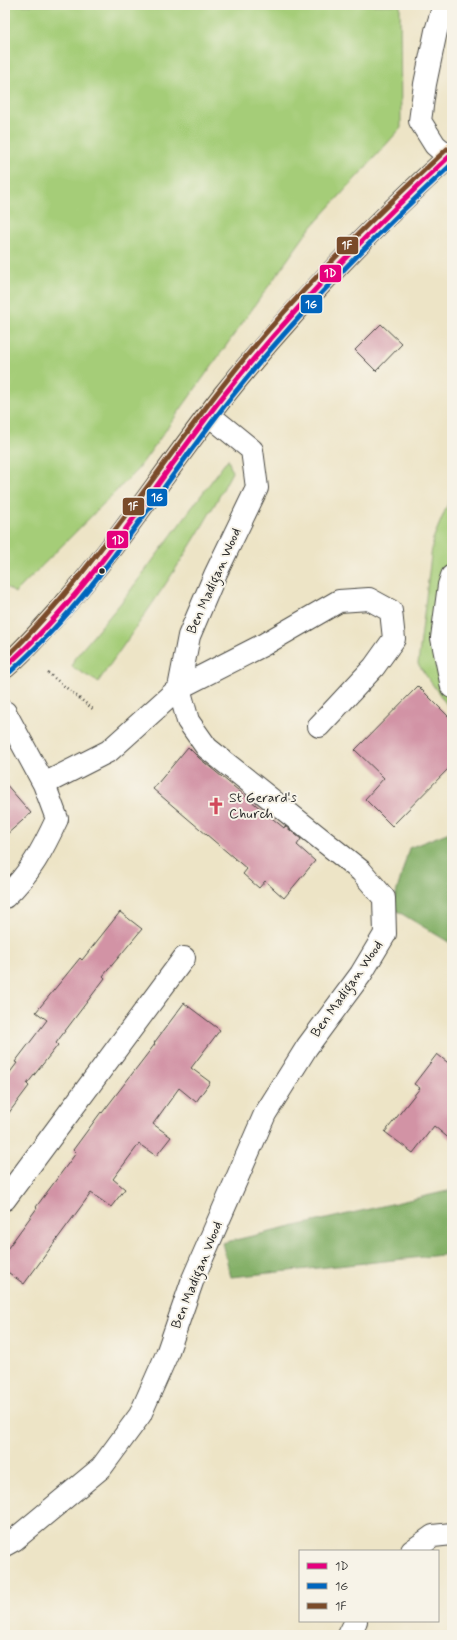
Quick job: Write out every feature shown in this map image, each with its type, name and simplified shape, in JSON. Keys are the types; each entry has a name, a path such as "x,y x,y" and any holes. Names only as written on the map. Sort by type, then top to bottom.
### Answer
{"main road":[{"path":"5,667 22,652 87,580 209,415 290,317 356,246 451,155"}],"street":[{"path":"444,5 436,31 426,76 420,121 435,145 451,155"},
{"name":"Ben Madigan Wood","path":"5,1545 14,1540 101,1468 140,1415 167,1354 193,1279 266,1114 307,1047 361,974 385,934 384,898 361,871 207,748 188,721 180,688 189,636 215,575 257,488 252,450 209,415"},
{"path":"452,576 449,585 442,638 452,687"},
{"path":"44,784 109,751 180,688 263,645 339,601 369,599 391,611 394,639 374,667 319,726"},
{"path":"5,712 44,784 57,819 42,850 18,885 5,897"},
{"path":"5,1199 184,958"},
{"path":"413,1550 433,1536 452,1534"},
{"path":"349,1635 356,1622"}],"path":[{"path":"48,673 94,710"}],"green space":[{"path":"5,5 400,5 401,128 308,231 138,469 15,593 5,586"},
{"path":"228,459 232,472 218,499 169,579 98,682 72,667 74,659 124,599"},
{"path":"452,494 452,712 418,664 433,539"},
{"path":"452,831 452,944 392,908 409,848"},
{"path":"452,1190 452,1254 231,1277 222,1243"}],"building":[{"path":"381,324 402,344 376,371 355,350"},
{"path":"418,686 452,720 452,765 392,826 365,799 384,778 355,750"},
{"name":"St Gerard's Church","path":"188,747 199,758 284,828 285,826 301,839 297,845 315,861 284,898 265,881 259,888 243,874 247,869 153,789"},
{"path":"5,783 31,813 5,836"},
{"path":"120,912 142,929 103,976 105,978 56,1043 58,1045 27,1084 29,1086 5,1118 5,1079 17,1063 15,1062 47,1020 36,1012 80,958 82,960"},
{"path":"184,1003 220,1030 191,1068 210,1082 196,1102 179,1088 153,1124 171,1137 156,1156 139,1144 113,1179 125,1189 111,1207 91,1193 24,1284 5,1270 5,1252 76,1153 73,1150 155,1044 154,1043"},
{"path":"437,1054 452,1066 452,1141 434,1126 413,1153 385,1132 420,1088 414,1084"}],"transit line":[{"name":"1F","path":"5,658 63,596 122,521 217,393 270,328 356,236 447,149"},
{"name":"1D","path":"5,667 37,637 94,571 224,395 277,331 362,240 452,154"},
{"name":"1G","path":"10,672 71,610 99,576 202,435 255,368 281,338 364,248 452,164"}],"place":[{"name":"St Gerard's Church","path":"216,806"}]}
